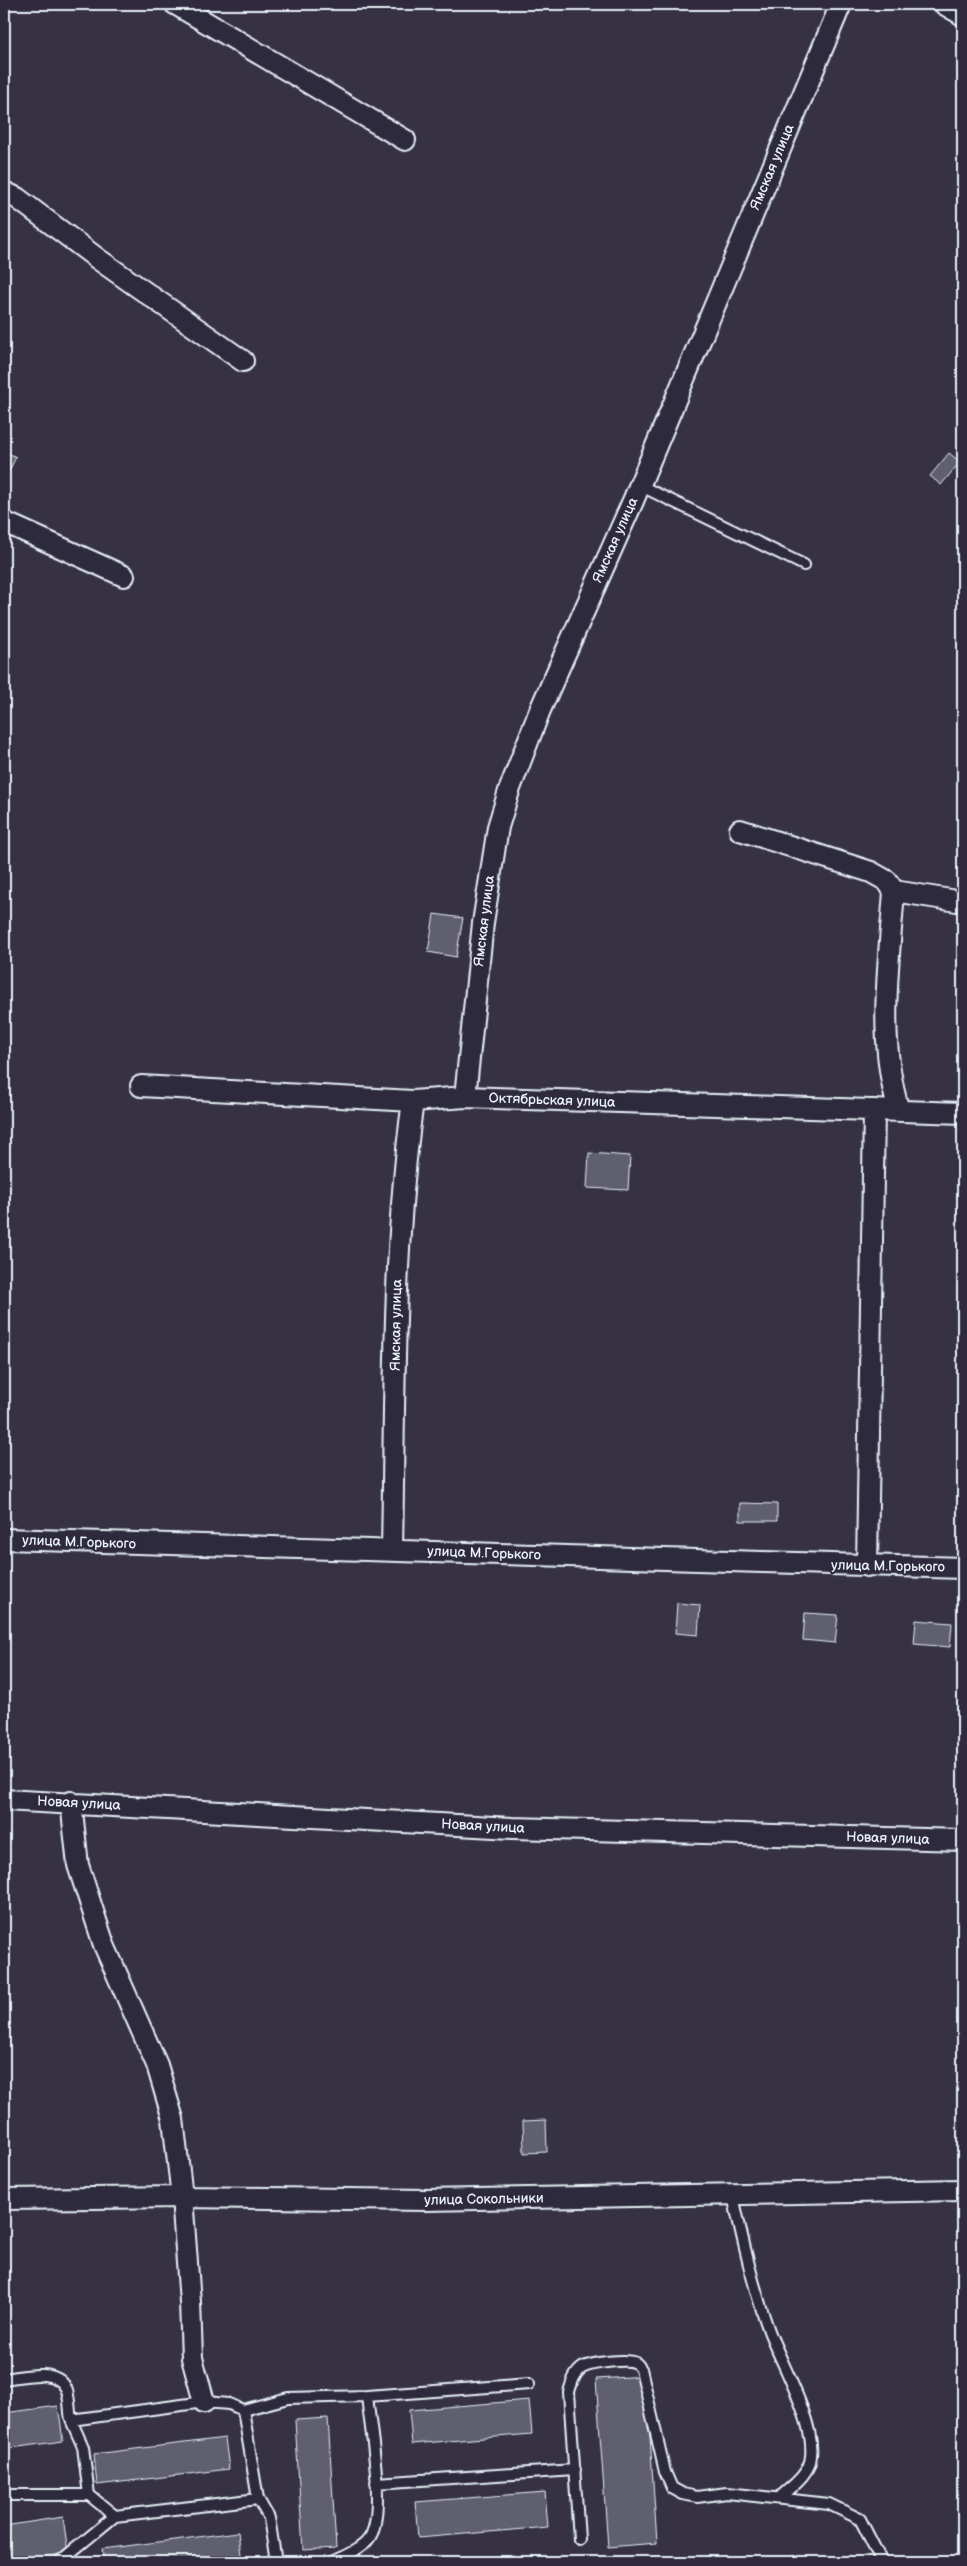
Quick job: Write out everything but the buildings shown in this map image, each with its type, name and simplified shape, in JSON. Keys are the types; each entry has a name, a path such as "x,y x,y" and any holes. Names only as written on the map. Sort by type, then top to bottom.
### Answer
{"street":[{"path":"175,4 405,140"},
{"name":"Ямская улица","path":"465,1097 483,923 498,827 540,710 640,485 841,4"},
{"path":"944,4 963,15"},
{"path":"4,192 16,198 98,259 243,361"},
{"path":"4,522 124,576"},
{"path":"740,830 871,872 888,881 894,891 885,1042 890,1081 898,1111"},
{"path":"894,891 963,902"},
{"name":"Октябрьская улица","path":"142,1086 413,1101 465,1097 963,1113"},
{"name":"Ямская улица","path":"392,1550 396,1274 404,1167 413,1101"},
{"path":"867,1566 874,1110"},
{"name":"улица М.Горького","path":"4,1540 963,1568"},
{"name":"Новая улица","path":"4,1800 71,1802 512,1828 963,1840"},
{"path":"71,1802 78,1865 104,1945 157,2065 172,2119 182,2197 192,2358 204,2402"},
{"name":"улица Сокольники","path":"4,2198 182,2197 426,2200 733,2196 963,2190"}],"lane":[{"path":"640,485 804,565"},
{"path":"733,2196 751,2276 769,2331 808,2425 812,2443 811,2459 805,2474 780,2497"},
{"path":"579,2539 569,2392 574,2376 583,2367 597,2363 627,2362 636,2363 641,2369 665,2472 672,2488 683,2494 696,2497 726,2493 780,2497 829,2504 860,2520 882,2562"},
{"path":"4,2379 44,2375 57,2379 66,2388 71,2420 83,2447 90,2495"},
{"path":"71,2420 204,2402 229,2404 243,2410 288,2398 367,2396 529,2384"},
{"path":"332,2562 357,2549 370,2538 376,2522 376,2483 367,2396"},
{"path":"243,2410 258,2499 269,2518 276,2562"},
{"path":"376,2483 575,2470"},
{"path":"4,2495 90,2495 115,2516"},
{"path":"59,2562 115,2516 258,2499"}]}
